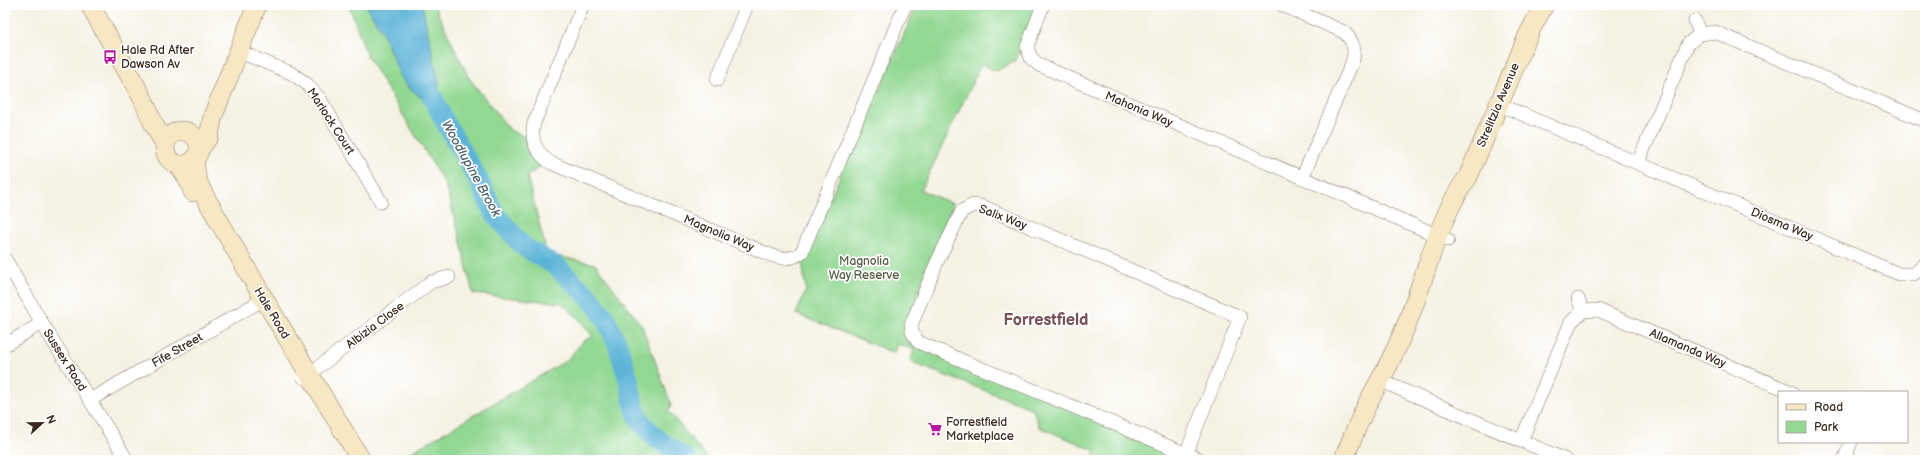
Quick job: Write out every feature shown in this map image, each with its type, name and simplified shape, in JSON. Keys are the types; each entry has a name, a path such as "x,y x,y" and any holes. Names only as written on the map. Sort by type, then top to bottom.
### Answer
{"main road":[{"path":"90,5 143,99 153,123 175,136 190,133 195,137 198,144 190,159"},
{"path":"213,116 175,136 166,155 174,163 190,159 209,136 213,116 240,52 257,5"},
{"name":"Strelitzia Avenue","path":"1529,33 1536,5"},
{"name":"Strelitzia Avenue","path":"1343,460 1372,394 1381,381 1417,297 1423,274 1443,238 1458,190 1468,177 1529,33 1544,5"},
{"name":"Hale Road","path":"190,159 188,179 195,195 221,241 261,301 306,376 361,460"},
{"name":"Hale Road","path":"306,376 352,460"},
{"name":"Strelitzia Avenue","path":"1352,460 1379,397 1381,381"}],"street":[{"name":"Magnolia Way","path":"583,5 534,123 532,139 540,154 551,162 762,252 785,259 791,258 802,252 905,5"},
{"path":"717,80 747,5"},
{"name":"Mahonia Way","path":"1043,5 1027,46 1031,58 1039,65 1443,238"},
{"path":"1282,5 1344,32 1351,39 1354,46 1352,63 1302,178"},
{"path":"1695,21 1700,34"},
{"path":"1638,163 1688,44 1700,34 1715,32 1925,121"},
{"name":"Marlock Court","path":"240,52 291,73 307,84 320,99 381,202"},
{"name":"Diosma Way","path":"1498,104 1899,274 1914,274 1925,264"},
{"name":"Salix Way","path":"1186,454 1240,317 984,207 973,205 962,211 937,262 911,325 912,332 918,342 1186,454 1201,460"},
{"name":"Sussex Road","path":"5,259 42,323 127,460"},
{"name":"Albizia Close","path":"306,376 431,282 449,277"},
{"path":"1521,441 1571,322 1583,311 1578,299"},
{"name":"Fife Street","path":"90,400 261,301"},
{"name":"Allamanda Way","path":"1583,311 1598,310 1790,391"},
{"path":"5,344 42,323"},
{"path":"1381,381 1566,460"},
{"path":"1844,460 1851,443"}],"green space":[{"path":"349,5 434,5 469,78 510,130 525,137 527,146 531,153 536,160 543,165 527,176 547,254 595,264 642,326 671,404 669,412 709,460 398,460 567,360 584,340 593,337 579,319 561,303 473,294 459,234 445,184 367,56"},
{"name":"Magnolia Way Reserve","path":"917,5 1039,5 1016,60 997,71 982,65 980,67 921,190 953,204 906,322 918,342 1186,454 1183,460 1093,460 1094,450 1039,427 1033,409 910,362 914,350 897,344 894,353 796,314 806,290 802,261"}],"water":[{"path":"366,5 422,5 439,83 436,93 430,99 423,99 408,87 399,74 383,33"}],"waterway":[{"name":"Woodlupine Brook","path":"420,72 444,120 478,179 494,213 523,246 556,266 592,300 605,318 617,343 628,378 634,406 641,422 655,437 687,460"}],"place":[{"name":"Hale Rd After Dawson Av","path":"110,57"},
{"name":"Forrestfield Marketplace","path":"935,429"}],"district":[{"name":"Forrestfield","path":"1046,319"}]}
